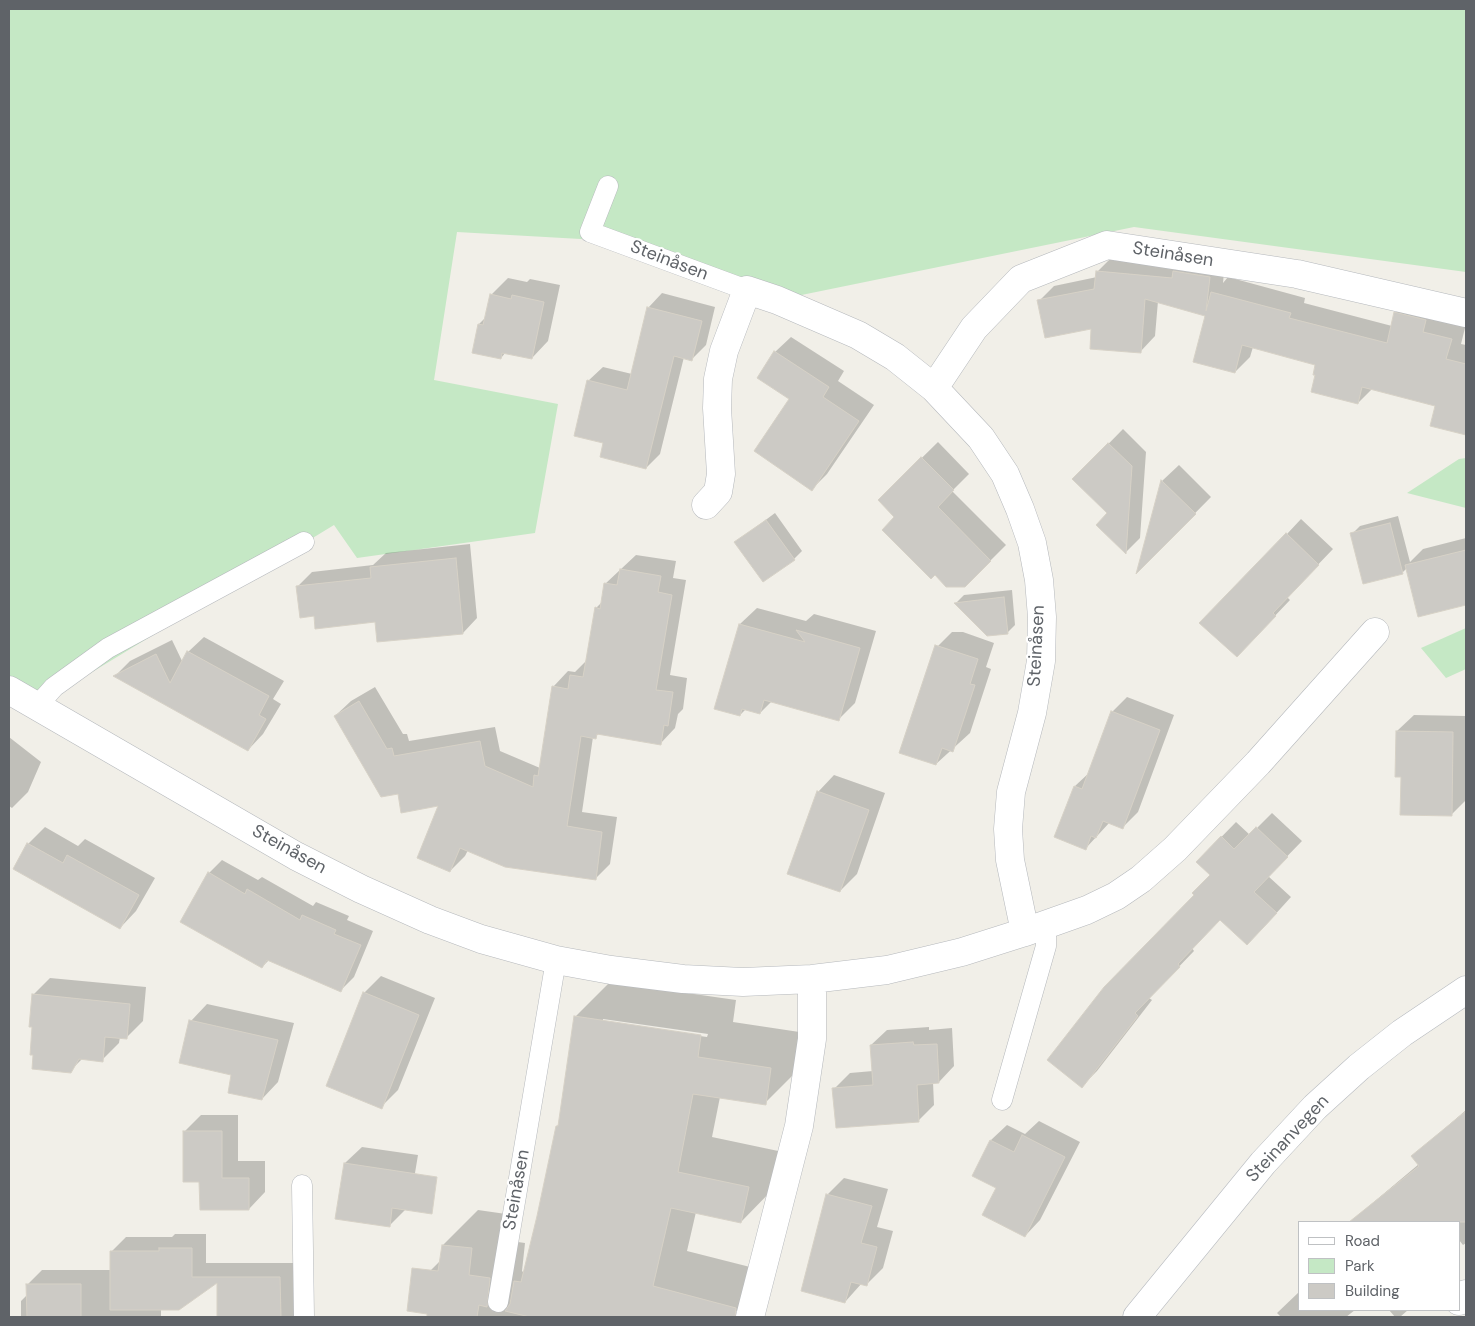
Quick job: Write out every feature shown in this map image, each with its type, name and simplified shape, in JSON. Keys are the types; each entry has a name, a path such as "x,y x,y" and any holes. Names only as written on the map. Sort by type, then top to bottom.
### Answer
{"street":[{"name":"Steinåsen","path":"934,388 974,328 1021,279 1107,245 1297,274 1466,313"},
{"name":"Steinåsen","path":"747,290 777,300 858,335 895,357 934,388 981,438 1005,474 1029,534 1039,580 1042,617 1041,661 1032,713 1011,792 1008,829 1010,860 1036,929"},
{"path":"706,505 718,492 721,474 717,408 718,380 724,351 747,290"},
{"name":"Steinåsen","path":"9,690 38,705 296,856 361,889 430,920 481,939 556,960 611,970 683,979 743,982 812,979 887,970 962,952 1036,929 1088,910 1116,896 1141,879 1175,849 1251,770 1375,632"},
{"path":"750,1317 799,1126 812,1040 812,979"},
{"name":"Steinanvegen","path":"1137,1317 1263,1163 1316,1108 1358,1067 1402,1033 1466,990"}],"lane":[{"name":"Steinåsen","path":"608,186 590,232 747,290"},
{"path":"38,705 54,687 108,648 304,542"},
{"path":"1002,1100 1046,946 1036,929"},
{"name":"Steinåsen","path":"498,1302 556,960"},
{"path":"302,1185 304,1317"}],"green space":[{"path":"9,9 1466,9 1466,272 1134,227 777,300 616,241 457,232 434,380 558,404 535,533 357,558 334,525 38,705 9,690"},
{"path":"1466,458 1466,508 1407,493 1459,459"},
{"path":"1466,628 1466,669 1446,678 1421,648"}],"building":[{"path":"1096,271 1172,278 1173,271 1210,277 1206,311 1211,292 1291,313 1289,318 1387,343 1394,312 1426,320 1423,332 1452,339 1446,359 1466,364 1466,435 1430,426 1435,406 1362,387 1358,404 1311,392 1315,365 1242,345 1235,373 1193,362 1205,316 1145,299 1141,353 1090,349 1091,329 1045,338 1037,300 1094,289"},
{"path":"490,294 511,299 512,295 544,302 532,359 502,353 501,359 472,353 478,324 483,325"},
{"path":"647,307 702,321 692,361 674,356 646,469 600,457 603,443 574,436 587,380 627,390"},
{"path":"774,351 829,387 823,397 859,421 812,491 754,451 789,399 757,378"},
{"path":"1108,443 1132,466 1126,554 1096,525 1107,513 1072,479"},
{"path":"921,457 954,490 938,507 991,561 965,587 946,587 935,575 931,579 882,530 894,517 878,500"},
{"path":"1161,480 1196,514 1136,574"},
{"path":"766,520 795,560 763,582 734,542"},
{"path":"1390,523 1403,574 1363,584 1350,533"},
{"path":"1286,533 1319,565 1273,613 1276,616 1237,657 1199,623"},
{"path":"1466,550 1466,605 1418,617 1405,565"},
{"path":"456,558 463,634 377,642 375,622 315,629 314,616 300,618 296,586 371,578 370,567"},
{"path":"620,569 661,576 658,592 672,595 656,690 673,692 668,726 664,725 661,745 597,734 596,739 581,736 567,826 602,832 596,880 505,867 460,848 450,872 417,858 438,806 401,813 398,794 381,797 334,716 359,701 387,749 392,748 394,756 480,741 485,766 533,787 534,775 538,776 552,686 568,689 570,675 583,677 595,607 600,609 604,583 617,585"},
{"path":"1004,597 1008,634 987,636 954,603"},
{"path":"739,624 805,642 796,630 860,648 839,721 764,700 760,714 742,709 740,716 714,709"},
{"path":"935,645 978,659 970,684 975,685 953,752 942,748 936,765 899,753"},
{"path":"187,651 269,696 259,715 266,719 248,751 113,676 156,654 170,683"},
{"path":"1111,711 1160,730 1123,829 1103,821 1096,838 1091,836 1086,850 1054,837 1074,786 1082,789"},
{"path":"1396,731 1453,732 1452,816 1400,815 1401,777 1395,777"},
{"path":"817,791 869,810 840,892 787,874"},
{"path":"1256,827 1288,857 1254,892 1277,913 1247,945 1220,920 1178,964 1180,967 1135,1013 1138,1016 1082,1088 1047,1060 1104,987 1194,895 1192,893 1210,875 1196,862 1221,836 1234,849"},
{"path":"27,843 63,863 67,855 139,895 120,929 13,869"},
{"path":"208,872 245,894 247,889 300,920 302,915 336,930 334,934 361,945 341,992 267,960 262,968 180,922"},
{"path":"363,992 419,1015 382,1109 326,1086"},
{"path":"32,994 130,1004 127,1039 105,1037 103,1062 79,1059 71,1073 32,1069 33,1055 30,1055 32,1027 29,1027"},
{"path":"574,1016 701,1035 698,1057 771,1068 766,1105 693,1094 678,1172 749,1187 741,1223 671,1208 653,1286 736,1308 735,1317 530,1317 505,1311 510,1304 514,1281 521,1282 537,1216 556,1126 558,1126"},
{"path":"189,1020 278,1040 262,1100 228,1093 231,1075 179,1063"},
{"path":"913,1042 914,1045 937,1044 939,1083 917,1085 919,1122 836,1128 832,1088 873,1085 870,1045"},
{"path":"1466,1111 1466,1222 1350,1221 1419,1166 1411,1156"},
{"path":"183,1131 222,1131 222,1178 249,1178 249,1210 200,1210 199,1182 183,1182"},
{"path":"1022,1135 1065,1157 1025,1237 982,1215 996,1188 972,1176 990,1140 1014,1152"},
{"path":"344,1163 437,1177 432,1214 392,1208 390,1227 335,1219"},
{"path":"826,1194 872,1206 861,1243 877,1247 867,1286 851,1282 845,1303 801,1291"},
{"path":"442,1245 472,1248 469,1275 490,1278 487,1307 479,1305 477,1317 427,1317 427,1314 407,1311 412,1268 438,1271"},
{"path":"159,1248 192,1248 192,1277 280,1277 281,1317 217,1317 217,1283 179,1310 110,1310 110,1251 159,1251"},
{"path":"26,1284 81,1284 81,1317 27,1317"}]}
